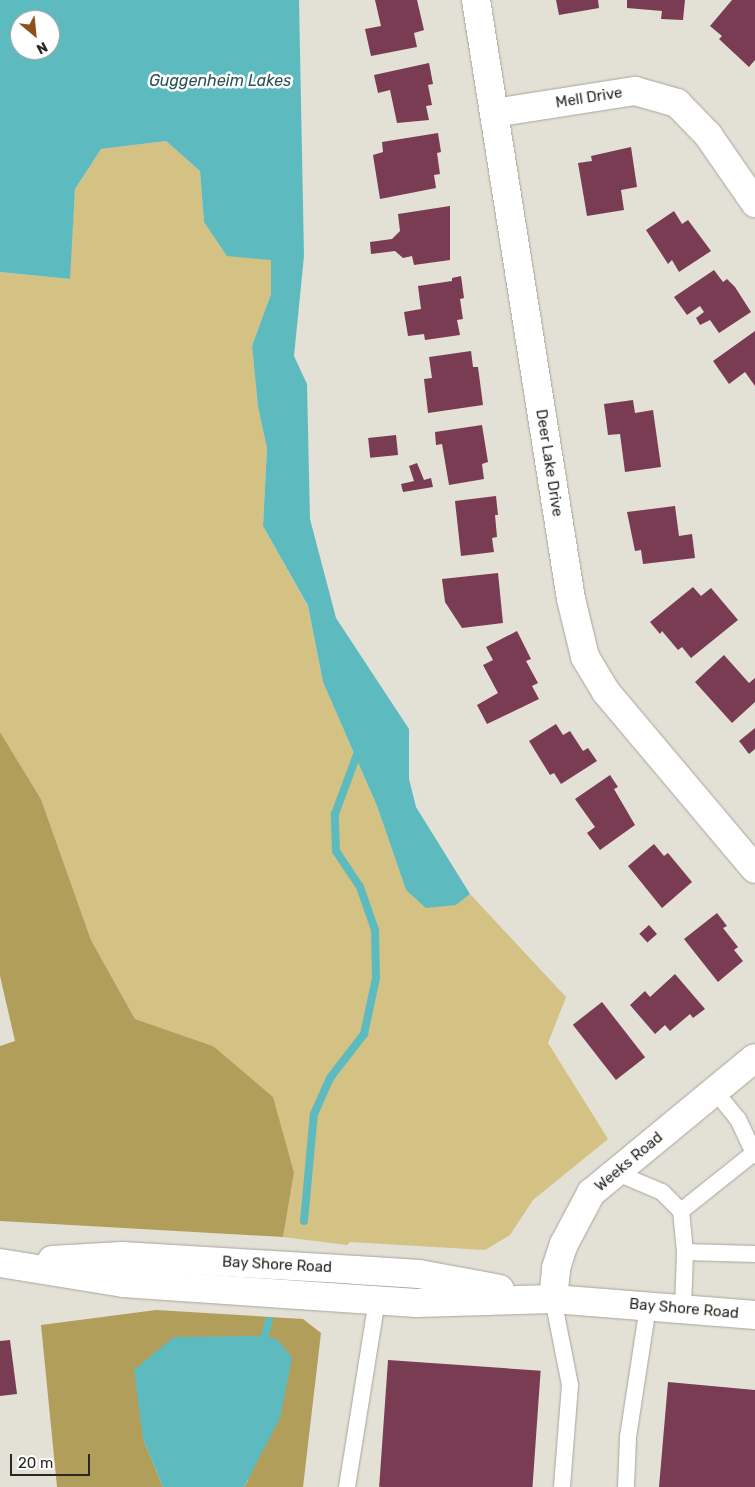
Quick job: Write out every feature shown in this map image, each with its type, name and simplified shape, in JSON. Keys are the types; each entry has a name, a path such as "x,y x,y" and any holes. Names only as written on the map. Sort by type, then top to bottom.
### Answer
{"street":[{"name":"Deer Lake Drive","path":"476,0 571,600 585,656 606,692 755,869"},
{"name":"Mell Drive","path":"494,113 636,91 677,104 708,136 755,203"},
{"name":"Weeks Road","path":"553,1299 556,1268 572,1225 591,1193 755,1058"},
{"name":"Bay Shore Road","path":"0,1262 122,1256 419,1274 553,1299"},
{"name":"Bay Shore Road","path":"0,1262 123,1283 416,1303 553,1299 755,1315"}],"lane":[{"path":"681,1211 755,1154 738,1119 715,1091"},
{"path":"615,1172 662,1192 681,1211 685,1252 683,1309"},
{"path":"685,1252 755,1254"},
{"path":"553,1299 564,1341 570,1385 562,1487"},
{"path":"347,1487 377,1300"},
{"path":"626,1487 628,1437 648,1306"}],"shaded area":[{"path":"166,141 200,171 204,222 271,260 271,294 252,346 258,407 267,447 263,526 308,607 323,682 377,806 406,890 456,905 470,894 566,997 548,1043 608,1139 533,1200 510,1235 485,1250 350,1242 347,1245 283,1237 294,1173 213,1046 135,1019 91,940 41,799 0,732 0,272 69,279 75,189 101,149"},
{"path":"0,732 41,799 91,940 135,1019 213,1046 273,1097 294,1173 283,1237 0,1221 0,1046 15,1041 0,976"},
{"path":"156,1310 303,1319 321,1333 303,1487 244,1487 248,1480 143,1439 163,1487 57,1487 41,1325"}],"water":[{"name":"Guggenheim Lakes","path":"0,0 299,0 304,256 294,356 307,384 310,519 336,618 409,729 409,779 416,807 470,894 456,905 426,908 406,890 377,806 323,682 308,606 263,526 267,448 258,407 252,346 271,294 271,260 227,256 204,222 200,171 166,141 101,149 75,189 70,279 0,272"},
{"path":"265,1336 278,1340 292,1358 280,1418 244,1487 163,1487 143,1439 134,1370 174,1337"}],"building":[{"path":"375,0 417,0 424,30 414,33 417,47 371,56 365,29 381,26"},
{"path":"556,0 598,0 599,8 559,15"},
{"path":"627,0 685,0 683,20 661,19 662,11 627,8"},
{"path":"732,0 755,0 755,60 749,67 719,39 722,36 710,26"},
{"path":"429,63 433,84 428,85 432,105 426,106 429,120 397,123 390,90 378,93 374,75"},
{"path":"438,133 441,152 437,153 440,174 434,175 436,188 380,199 373,155 383,152 382,142"},
{"path":"631,147 637,187 621,190 624,210 587,216 578,163 592,161 591,156"},
{"path":"450,206 450,260 414,265 412,256 403,258 395,251 371,254 370,242 392,239 400,231 398,214"},
{"path":"674,211 682,224 688,220 711,251 679,272 672,260 668,264 646,230"},
{"path":"714,270 723,282 727,279 735,287 751,312 719,333 710,320 700,325 696,318 704,312 700,306 687,315 674,297"},
{"path":"461,276 464,298 460,299 463,319 457,320 460,335 425,340 424,334 408,336 404,312 421,309 418,286 452,281 452,278"},
{"path":"755,331 755,386 745,372 729,384 713,361"},
{"path":"471,351 473,367 478,367 483,405 428,413 424,379 432,378 429,357"},
{"path":"633,400 635,413 653,410 661,467 625,472 620,434 608,435 604,404"},
{"path":"482,425 488,462 482,464 484,479 449,485 442,444 436,445 435,432"},
{"path":"396,435 398,455 370,458 368,438"},
{"path":"417,463 424,480 431,478 433,487 403,492 401,484 414,481 409,466"},
{"path":"496,496 498,515 495,515 497,537 492,538 494,552 461,556 455,501"},
{"path":"675,506 679,536 692,534 695,558 643,564 641,550 635,551 627,512"},
{"path":"498,573 503,623 462,628 445,602 442,579"},
{"path":"693,587 701,596 711,588 738,620 691,658 682,647 678,650 662,631 660,634 650,622"},
{"path":"517,631 531,659 526,661 538,683 532,686 539,699 487,724 477,705 498,693 483,665 493,660 486,647"},
{"path":"724,655 749,683 755,678 755,702 732,723 695,682"},
{"path":"556,724 563,735 570,731 583,751 588,748 597,761 561,784 554,773 550,775 529,741"},
{"path":"755,728 755,749 749,754 739,741"},
{"path":"610,775 618,787 614,789 635,825 600,850 587,833 595,827 575,799"},
{"path":"654,844 664,856 668,853 692,882 662,908 628,866"},
{"path":"717,913 727,926 723,928 738,947 734,950 743,961 718,982 684,939"},
{"path":"649,925 657,934 647,943 639,934"},
{"path":"675,974 705,1009 693,1018 690,1014 670,1031 665,1025 655,1034 630,1005 645,991 650,997"},
{"path":"602,1002 645,1057 616,1080 573,1025"},
{"path":"10,1340 17,1394 0,1396 0,1341"},
{"path":"388,1360 541,1371 532,1487 379,1487"},
{"path":"668,1382 755,1390 755,1487 659,1487"}],"waterway":[{"path":"304,1221 314,1114 330,1078 364,1034 376,978 375,930 360,887 336,851 335,814 359,749"},
{"path":"262,1345 269,1321"}]}
